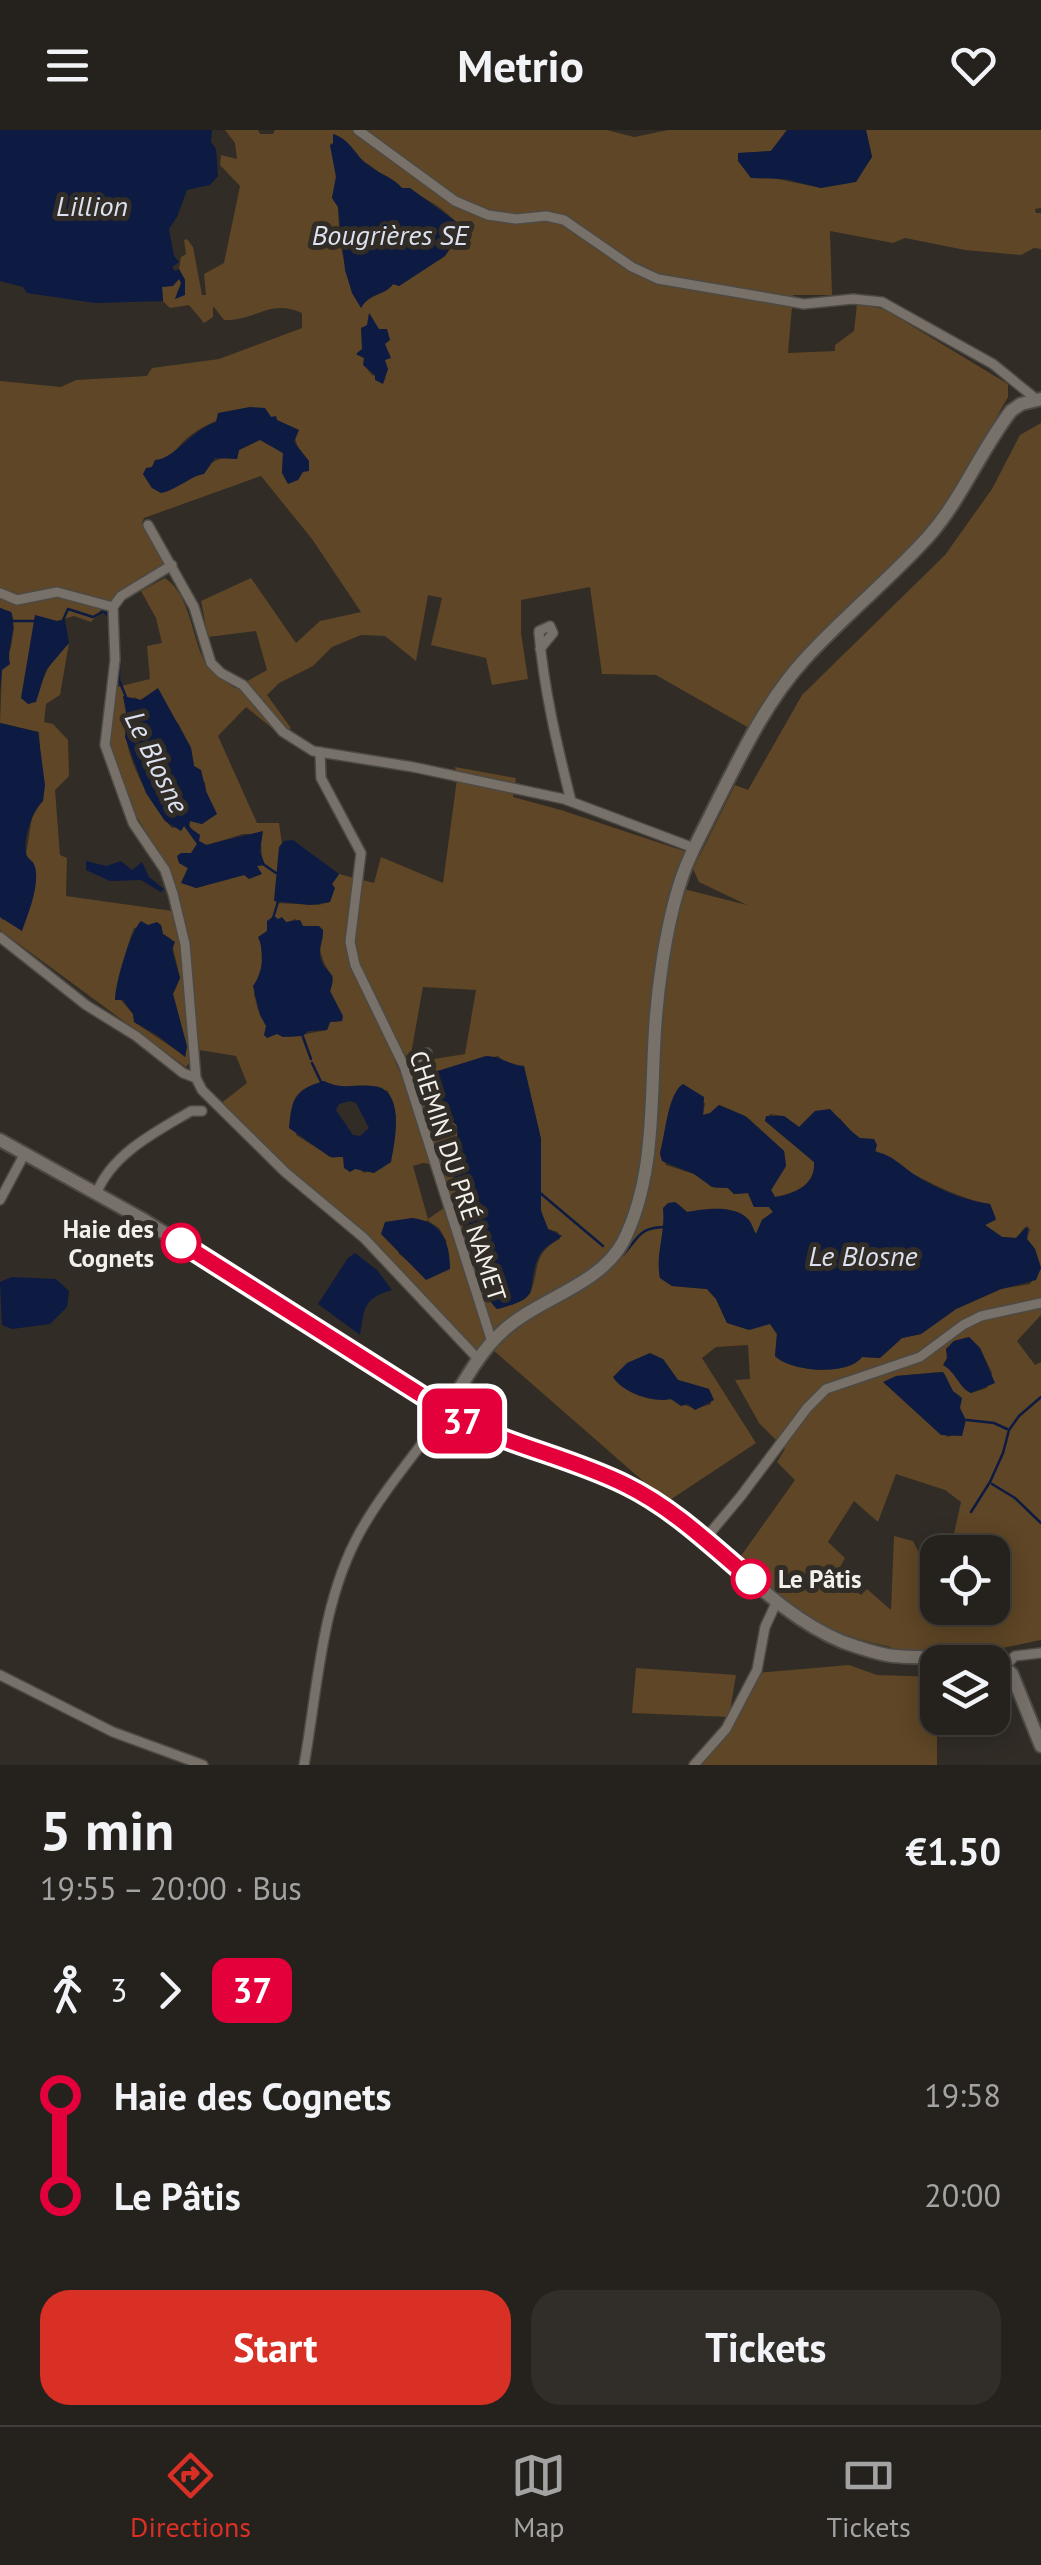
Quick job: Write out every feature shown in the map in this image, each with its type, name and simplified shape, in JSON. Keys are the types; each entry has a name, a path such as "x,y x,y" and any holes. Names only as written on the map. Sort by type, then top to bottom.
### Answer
{"main road":[{"path":"446,1411 496,1337 528,1311 601,1268 621,1245 642,1190 654,1044 667,948 682,878 770,704 804,660 929,536 955,503 998,428 1021,404 1039,399"},
{"path":"0,1140 97,1192 446,1411 485,1432 623,1483 664,1507 815,1628 859,1648 920,1657"},
{"path":"1010,1672 1041,1746"}],"street":[{"path":"358,130 454,201 488,215 564,220 632,267 658,279 804,304 853,299 882,302 994,364 1039,399"},
{"path":"1020,386 1021,404"},
{"path":"148,526 194,607 216,669 242,684 291,738 320,752 571,800 694,848"},
{"path":"172,565 121,596 113,607 115,660 104,746 133,823 164,870 173,894 185,944 196,1078 207,1096 285,1172 364,1238 479,1360"},
{"path":"0,593 17,600 57,592 113,607"},
{"path":"540,650 541,686 571,800"},
{"name":"CHEMIN DU PRÉ NAMET","path":"320,752 321,778 361,853 351,953 404,1066 496,1337"},
{"path":"0,937 86,1005 196,1078"},
{"path":"404,1066 427,1053"},
{"path":"97,1192 105,1176 124,1156 191,1111 202,1111"},
{"path":"0,1200 25,1153"},
{"path":"704,1539 826,1389 920,1358 972,1320 1041,1303"},
{"path":"304,1765 326,1629 341,1573 376,1506 446,1411"},
{"path":"694,1765 726,1729 756,1670 765,1627 777,1601"},
{"path":"1010,1660 1014,1656 1041,1653"},
{"path":"0,1676 113,1732 203,1765"}],"shaded area":[{"path":"225,130 273,134 275,130 607,130 634,137 668,130 787,130 771,151 739,153 763,176 821,188 872,157 866,130 1041,130 1041,208 1035,209 1041,213 1041,249 1021,255 965,250 905,238 893,243 830,231 832,295 793,295 788,353 835,351 835,345 854,331 857,304 884,309 1008,384 1008,397 936,519 807,649 749,728 656,675 602,674 590,587 521,600 528,679 492,685 486,658 431,645 442,598 428,595 416,661 385,636 361,635 332,647 313,666 279,683 267,695 291,728 283,737 246,707 218,736 257,823 279,823 282,844 276,903 330,902 332,884 339,874 374,883 381,857 443,883 457,779 455,767 516,778 513,797 684,851 672,886 747,905 699,882 693,869 735,785 748,790 802,695 945,555 992,489 1020,435 1041,423 1041,1268 1041,1315 1017,1341 1035,1365 1041,1362 1041,1640 1010,1646 920,1645 920,1652 892,1651 891,1647 844,1634 807,1616 738,1560 795,1480 777,1462 785,1449 759,1423 735,1380 750,1379 748,1345 716,1347 702,1358 756,1443 667,1502 492,1349 477,1357 382,1258 215,1108 247,1083 236,1056 199,1050 186,1067 0,930 0,917 3,920 26,854 33,811 43,801 39,732 0,723 2,670 14,628 11,612 0,608 0,381 61,387 76,380 147,376 152,368 219,359 302,328 302,313 291,309 272,309 224,320 213,306 213,317 204,323 189,305 170,308 163,301 162,287 179,279 182,283 175,298 185,280 179,269 181,257 186,254 184,240 193,247 202,295 206,295 204,274 224,263 240,186 220,165 221,155 237,159 235,143","holes":["334,134 391,182 447,213 458,225 462,239 456,240 445,256 399,286 393,284 361,307 343,258 338,207 332,198 336,177","370,314 386,335 386,380 372,375 364,358 357,355 362,350 362,332 368,326","244,408 265,409 271,417 294,429 303,465 298,480 282,473 283,453 260,439 239,450 237,458 215,461 182,484 152,488 145,471 169,457 207,425","261,476 312,539 361,612 320,621 296,643 251,578 201,601 208,637 256,631 267,670 235,688 204,660 185,605 173,585 165,578 141,591 156,618 162,643 147,646 150,679 117,687 110,734 112,756 133,811 166,863 180,912 66,896 67,858 60,855 55,790 69,776 68,740 53,724 44,722 46,704 60,695 69,643 52,661 38,689 57,621 74,616 91,622 109,601 166,564 142,523 144,518","155,691 191,748 194,766 205,783 210,816 202,824 188,823 199,841 207,845 243,834 258,834 262,851 257,866 261,874 196,888 182,881 188,868 179,863 181,853 191,853 197,844 184,825 172,828 142,783 125,728 134,697 140,700","295,919 303,926 314,926 323,959 333,976 330,991 342,1021 330,1022 327,1030 290,1037 277,1034 258,1010 254,994 262,971 261,942 267,931","161,925 163,934 171,939 180,978 173,994 187,1046 185,1056 134,1022 133,1014 119,998 134,928","423,987 476,990 465,1054 422,1061 417,1077 405,1084 394,1059 411,1054","498,1056 506,1063 524,1067 541,1139 541,1211 548,1229 558,1232 560,1239 541,1256 530,1294 497,1309 472,1261 454,1175 456,1126 442,1106 431,1073","324,1081 388,1091 396,1116 391,1162 364,1173 343,1156 333,1158 296,1135 306,1088","705,1103 703,1115 719,1105 747,1117 784,1151 786,1166 771,1190 775,1197 808,1182 814,1162 766,1121 770,1114 784,1116 799,1127 840,1118 867,1145 908,1171 952,1193 990,1204 996,1220 985,1225 1002,1237 1016,1238 1025,1227 1030,1229 1027,1239 1041,1268 1030,1284 1001,1289 956,1309 921,1334 902,1338 880,1358 862,1357 833,1369 793,1366 775,1356 777,1334 770,1324 727,1323 707,1289 672,1286 660,1278 663,1208 677,1203 687,1212 726,1212 742,1220 756,1234 762,1220 773,1212 769,1207 754,1207 748,1193 734,1194 728,1188 716,1188 694,1174 666,1165 660,1151 673,1106","423,1163 441,1166 451,1203 428,1219 413,1166","427,1220 439,1228 447,1242 410,1263 398,1253","969,1337 980,1348 992,1373 987,1388 971,1393 951,1369 946,1349 954,1341","663,1359 678,1380 709,1389 711,1404 695,1409 670,1399","945,1374 960,1408 955,1435 947,1437 896,1376"]},
{"path":"849,1665 877,1675 920,1676 920,1735 937,1735 937,1765 698,1765 729,1732 757,1673"},
{"path":"636,1668 736,1675 729,1717 632,1713"}],"water":[{"name":"Lillion","path":"0,130 212,130 218,176 210,185 187,190 169,229 174,256 179,262 172,267 175,271 179,269 185,280 185,295 175,299 179,279 173,286 162,287 163,301 95,303 27,293 23,287 0,281"},
{"path":"787,130 866,130 872,157 856,182 821,188 785,179 751,178 738,161 738,153 771,151"},
{"name":"Bougrières SE","path":"333,134 367,165 402,188 410,188 466,229 445,256 399,286 393,284 369,298 361,308 345,270 338,207 332,198 336,177 330,145"},
{"path":"369,313 379,329 387,329 390,340 385,344 391,358 385,360 388,369 383,384 363,365 364,358 356,354 362,349 361,328 367,325"},
{"path":"265,408 271,417 276,416 299,430 294,442 309,461 309,471 288,484 282,473 283,453 260,440 239,450 237,459 215,458 204,474 172,489 161,493 152,488 143,474 155,460 169,455 216,422 218,413"},
{"path":"0,608 11,612 13,624 10,664 2,670 0,690"},
{"path":"35,615 65,620 69,643 46,670 36,702 28,704 21,698"},
{"path":"158,688 191,748 194,766 201,770 217,814 202,824 190,821 189,827 206,845 263,831 260,851 265,865 257,866 262,874 196,888 181,883 188,868 179,863 177,856 191,853 197,844 184,826 181,831 165,821 146,793 125,737 123,696 141,700"},
{"path":"0,723 38,732 45,785 43,801 32,818 26,840 26,853 35,867 36,882 22,931 0,917"},
{"path":"293,840 339,874 332,884 335,888 330,902 310,905 274,901 279,847 284,841"},
{"path":"86,861 106,866 121,861 132,870 142,862 149,877 164,889 161,892 141,880 110,881 86,870"},
{"path":"274,916 286,922 300,920 303,926 319,926 323,930 321,961 333,979 330,991 343,1016 342,1021 330,1022 327,1030 308,1031 303,1036 264,1035 266,1026 253,986 262,962 258,937 267,931 267,921"},
{"path":"141,921 148,925 157,922 163,934 175,942 172,950 180,978 173,994 187,1047 185,1057 134,1022 123,1000 115,1000 124,959"},
{"path":"486,1056 524,1066 541,1139 541,1211 548,1229 562,1236 540,1254 527,1297 497,1309 475,1265 458,1200 453,1169 456,1123 446,1111 432,1104 427,1091 427,1077 431,1073"},
{"path":"324,1081 342,1086 372,1086 390,1095 396,1116 391,1162 374,1173 355,1169 350,1172 344,1168 343,1157 330,1157 289,1128 296,1097","holes":["356,1103 369,1128 360,1136 353,1135 336,1110 339,1104"]},
{"name":"Le Blosne","path":"683,1084 704,1097 703,1115 719,1105 745,1116 784,1151 786,1166 771,1190 775,1197 803,1187 812,1177 814,1162 765,1121 766,1116 784,1116 799,1127 815,1111 830,1109 860,1138 874,1139 875,1152 942,1190 990,1204 996,1219 985,1225 1002,1237 1016,1238 1028,1226 1027,1239 1041,1268 1036,1280 1001,1289 956,1309 921,1334 902,1338 880,1358 862,1357 845,1367 819,1370 783,1361 775,1356 777,1334 770,1324 749,1330 727,1323 707,1289 672,1286 660,1278 663,1208 668,1203 675,1202 687,1212 735,1211 748,1219 756,1234 762,1220 773,1212 769,1207 754,1207 748,1193 734,1194 728,1188 712,1187 694,1174 662,1161 670,1105"},
{"path":"412,1218 430,1223 442,1234 450,1269 426,1280 381,1234 385,1222"},
{"path":"355,1253 377,1270 392,1290 370,1302 360,1335 318,1304"},
{"path":"12,1277 56,1279 69,1291 67,1307 50,1324 12,1329 2,1325 0,1282"},
{"path":"969,1337 980,1348 995,1383 971,1393 943,1365 946,1349 954,1341"},
{"path":"650,1353 663,1359 678,1380 709,1389 714,1400 695,1410 671,1399 639,1396 613,1377 627,1363"},
{"path":"943,1372 953,1391 962,1398 960,1408 966,1420 962,1436 941,1435 883,1382 896,1376"}],"waterway":[{"name":"Le Blosne","path":"63,620 68,609 93,617 104,611 109,617 110,631"},
{"name":"Le Blosne","path":"12,621 34,621"},
{"name":"Le Blosne","path":"119,661 119,680 126,697"},
{"name":"Le Blosne","path":"263,864 276,873"},
{"name":"Le Blosne","path":"273,918 278,902"},
{"name":"Le Blosne","path":"303,1037 311,1059"},
{"name":"Le Blosne","path":"312,1063 322,1084"},
{"name":"Le Blosne","path":"435,1106 456,1123"},
{"name":"Le Blosne","path":"539,1192 603,1246"},
{"name":"Le Blosne","path":"623,1255 645,1231 667,1227"},
{"name":"Le Blosne","path":"971,1512 990,1482 1009,1430 1041,1397"},
{"name":"Le Blosne","path":"967,1420 1007,1429"},
{"path":"992,1484 1015,1498 1041,1523"}],"bus line":[{"name":"37","path":"181,1243 459,1419 639,1492 694,1530 751,1579"}],"place":[{"name":"Haie des Cognets","path":"181,1243"},
{"name":"Le Pâtis","path":"751,1579"}]}
